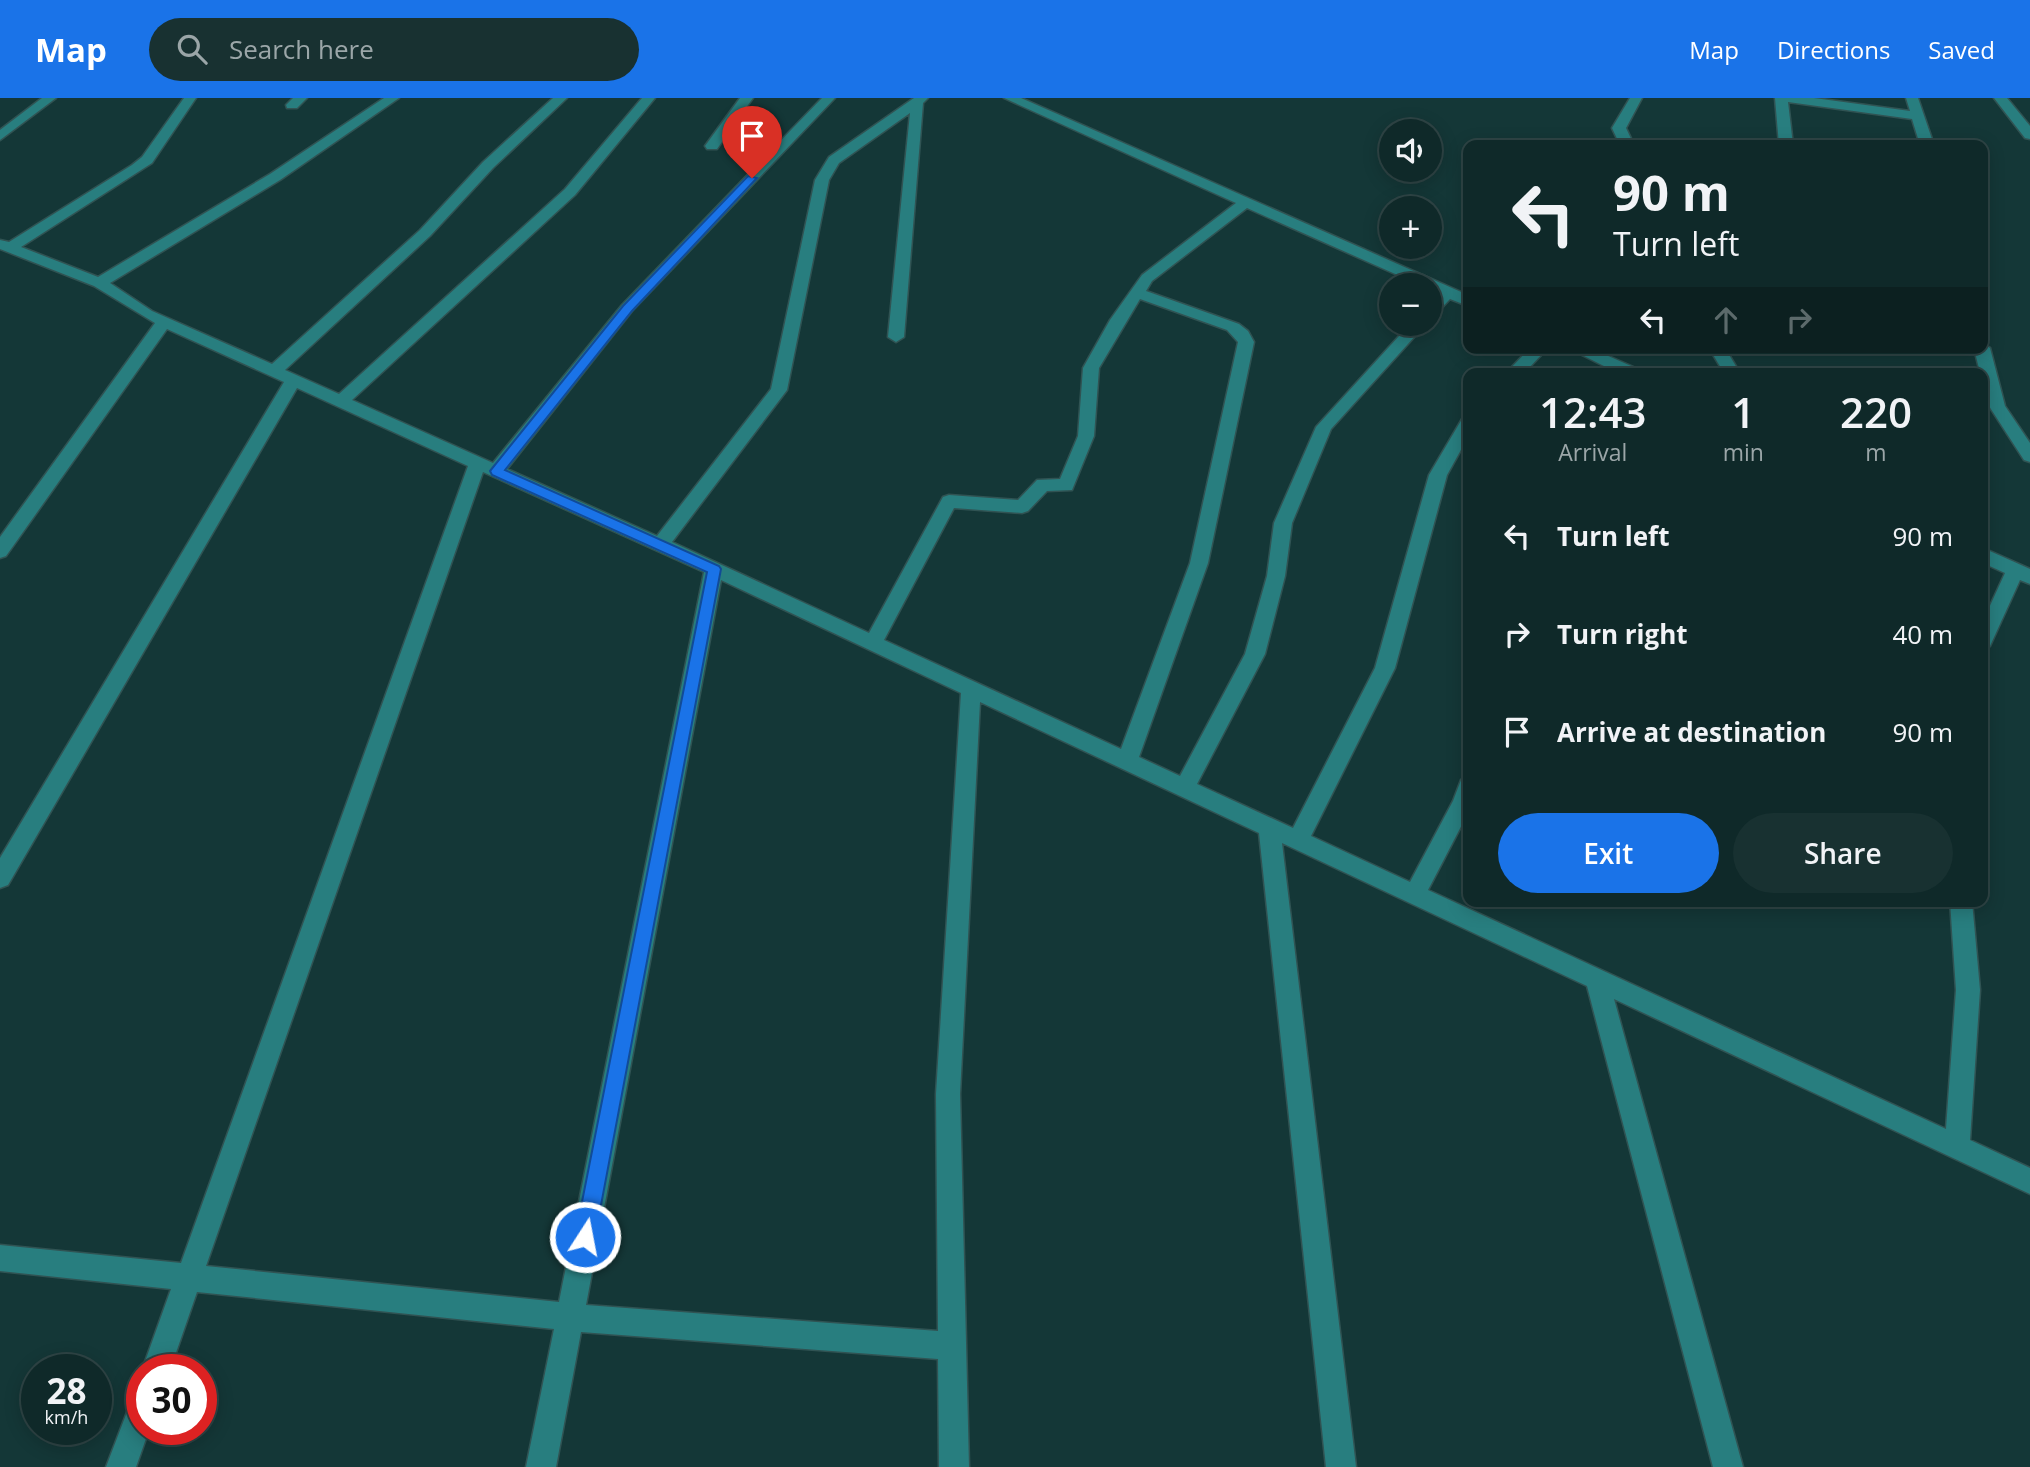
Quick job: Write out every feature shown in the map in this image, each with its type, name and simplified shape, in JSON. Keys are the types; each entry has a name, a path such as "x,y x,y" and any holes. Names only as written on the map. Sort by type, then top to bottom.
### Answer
{"street":[{"path":"0,136 50,98"},
{"path":"5,246 147,160 190,98"},
{"path":"99,283 275,177 393,98"},
{"path":"0,878 284,376 311,335 425,233 488,165 561,98"},
{"path":"341,401 570,192 649,98"},
{"path":"712,146 747,98"},
{"path":"162,1354 487,467 628,308 830,98"},
{"path":"1010,98 1463,299"},
{"path":"1625,140 1619,128 1636,98"},
{"path":"1786,140 1783,98 1918,116"},
{"path":"1912,98 1925,140"},
{"path":"2000,98 2030,135"},
{"path":"660,545 779,390 822,180 827,168 834,160 919,100"},
{"path":"895,337 919,100"},
{"path":"873,643 949,500 1022,507 1043,484 1066,486 1086,436 1091,368 1137,292 1147,278 1245,202"},
{"path":"5,246 99,283 164,322 714,569 2030,1181"},
{"path":"1127,761 1199,563 1246,342 1242,334 1233,327 1137,292"},
{"path":"1442,299 1448,292"},
{"path":"0,551 164,322"},
{"path":"1184,788 1255,654 1276,576 1283,523 1324,427 1407,336"},
{"path":"1519,368 1534,354"},
{"path":"1589,354 1621,368"},
{"path":"1988,371 1997,406 2030,456"},
{"path":"1298,841 1385,668 1438,475 1463,432"},
{"path":"1988,557 2023,574 1988,633"},
{"path":"541,1467 714,569"},
{"path":"954,1467 948,1094 971,688"},
{"path":"1415,895 1463,802"},
{"path":"1269,827 1341,1467"},
{"path":"1957,1148 1968,990 1961,907"},
{"path":"1597,981 1728,1467"},
{"path":"0,1258 570,1317 952,1346"},
{"path":"121,1467 129,1445"}],"route":[{"path":"585,1237 714,569 496,471 628,308 752,178"}]}
